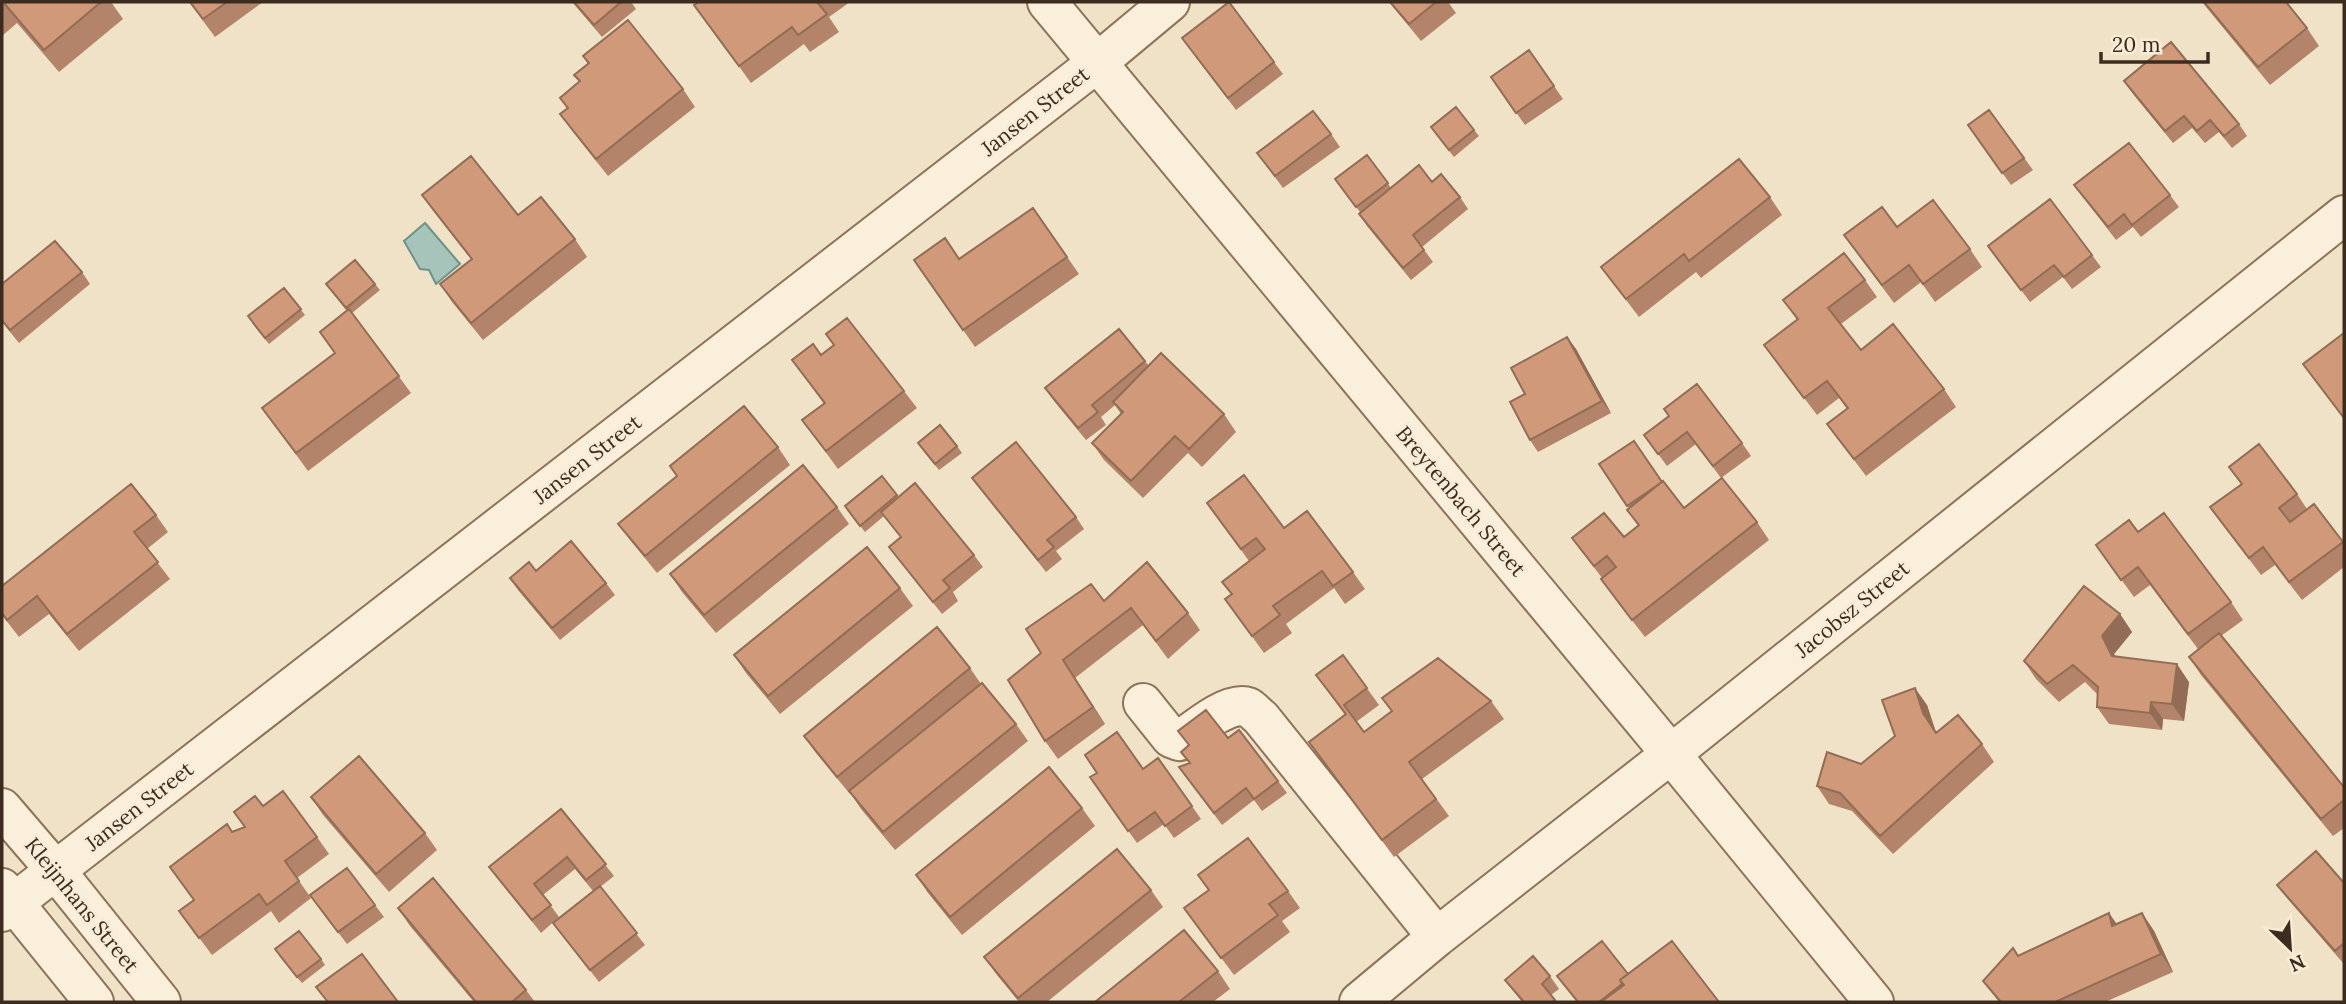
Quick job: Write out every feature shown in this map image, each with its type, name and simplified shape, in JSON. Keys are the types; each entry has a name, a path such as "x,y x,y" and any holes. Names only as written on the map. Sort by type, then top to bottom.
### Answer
{"street":[{"name":"Breytenbach Street","path":"1047,2 1874,1002"},
{"name":"Jansen Street","path":"6,901 56,871 1098,62 1170,2"},
{"name":"Jacobsz Street","path":"1359,1002 2344,215"},
{"path":"1143,703 1171,738 1179,741 1220,712 1238,706 1249,708 1261,718 1437,937"},
{"name":"Kleijnhans Street","path":"2,808 161,1002"},
{"path":"6,901 94,1002"}],"water":[{"path":"425,223 460,264 436,284 429,270 420,269 404,241"}],"building":[{"path":"3,2 101,2 44,50"},
{"path":"190,2 227,2 203,19"},
{"path":"574,2 621,2 594,25"},
{"path":"699,2 817,2 827,14 798,35 792,27 739,66 694,5"},
{"path":"1229,2 1274,62 1228,98 1182,38"},
{"path":"1390,2 1436,2 1409,24"},
{"path":"2204,2 2286,2 2307,28 2258,67"},
{"path":"628,20 683,89 596,159 560,114 568,108 560,98 580,81 574,75 589,63 583,56"},
{"path":"2171,42 2239,124 2224,136 2210,120 2197,131 2184,116 2165,131 2124,81"},
{"path":"1529,50 1554,86 1516,113 1491,77"},
{"path":"1456,107 1474,130 1449,150 1431,127"},
{"path":"1989,110 2024,158 2002,173 1968,125"},
{"path":"1313,111 1331,134 1275,176 1257,153"},
{"path":"2129,143 2170,195 2132,225 2124,214 2108,227 2074,185"},
{"path":"1367,155 1388,183 1356,207 1335,179"},
{"path":"471,156 518,215 541,197 575,239 471,323 440,284 472,259 422,195"},
{"path":"1739,159 1770,197 1689,261 1684,254 1626,299 1601,267"},
{"path":"1419,165 1432,182 1441,174 1460,197 1413,235 1424,250 1403,268 1359,214"},
{"path":"2050,199 2092,255 2064,277 2054,265 2021,290 1988,246"},
{"path":"1933,200 1970,249 1923,284 1909,265 1882,285 1844,235 1882,207 1897,227"},
{"path":"1033,208 1067,257 963,330 914,260 945,238 959,259"},
{"path":"55,241 82,272 10,330 2,320 2,284"},
{"path":"1844,253 1865,280 1828,308 1861,350 1893,324 1944,389 1854,459 1827,424 1848,408 1827,381 1804,398 1764,345 1798,319 1783,300"},
{"path":"355,260 375,284 346,308 326,284"},
{"path":"284,288 301,309 265,338 248,316"},
{"path":"349,309 399,376 296,453 262,408 335,353 320,332"},
{"path":"847,318 904,391 826,451 802,420 825,403 792,360 813,344 821,355 834,345 826,334"},
{"path":"1119,329 1145,361 1092,405 1098,412 1078,428 1045,388"},
{"path":"2344,333 2344,418 2303,364"},
{"path":"1567,337 1602,401 1530,440 1510,402 1525,394 1511,368"},
{"path":"1161,353 1224,414 1189,449 1175,436 1131,481 1092,443 1123,412 1113,402"},
{"path":"1697,384 1742,443 1713,466 1687,432 1658,454 1644,435 1669,416 1664,409"},
{"path":"744,406 778,447 645,556 618,524 677,476 670,466"},
{"path":"940,425 957,446 935,464 918,443"},
{"path":"1634,441 1662,482 1627,506 1599,464"},
{"path":"1016,442 1076,517 1047,540 1054,547 1038,560 972,478"},
{"path":"2259,444 2297,494 2279,508 2290,522 2314,504 2343,542 2289,582 2263,547 2249,558 2210,507 2242,484 2229,467"},
{"path":"803,465 837,507 704,615 670,574"},
{"path":"1244,475 1284,528 1307,511 1353,572 1333,586 1322,571 1273,606 1280,615 1252,636 1225,599 1232,594 1222,582 1265,549 1256,538 1241,549 1207,503"},
{"path":"882,476 897,495 860,526 845,506"},
{"path":"1722,478 1757,522 1632,620 1601,579 1616,567 1607,556 1594,566 1572,538 1604,513 1624,537 1639,525 1627,510 1663,481 1684,508"},
{"path":"915,483 974,555 943,580 950,588 933,602 889,547 901,537 881,512"},
{"path":"131,484 156,515 134,532 158,562 67,634 37,596 7,620 2,613 2,586"},
{"path":"2164,513 2231,602 2188,634 2138,567 2121,580 2096,545 2129,520 2138,532"},
{"path":"571,541 606,583 552,628 510,578 529,562 536,571"},
{"path":"867,547 900,588 768,696 734,655"},
{"path":"1147,562 1188,613 1156,641 1131,608 1063,660 1093,707 1045,741 1008,680 1041,653 1026,629 1091,584 1104,601"},
{"path":"2084,586 2120,614 2102,636 2112,656 2177,664 2172,704 2151,702 2150,713 2097,707 2098,687 2073,665 2047,684 2024,661"},
{"path":"937,627 970,668 837,777 804,736"},
{"path":"2219,633 2344,787 2344,800 2321,819 2189,657"},
{"path":"1343,655 1367,688 1344,705 1364,732 1392,711 1382,698 1438,658 1491,701 1409,762 1436,799 1382,840 1309,742 1346,714 1316,675"},
{"path":"982,683 1016,724 883,832 849,791"},
{"path":"1915,688 1923,713 1936,733 1958,715 1982,744 1880,836 1840,793 1817,786 1827,752 1861,764 1895,736 1882,700"},
{"path":"1206,710 1228,738 1239,730 1278,781 1254,799 1246,788 1214,813 1179,767 1190,763 1181,752 1189,745 1178,731"},
{"path":"1117,732 1143,769 1158,758 1192,806 1165,826 1155,812 1128,831 1090,777 1097,773 1085,755"},
{"path":"359,756 425,833 376,874 311,797"},
{"path":"1049,767 1082,808 950,917 916,875"},
{"path":"283,791 317,837 285,861 299,881 267,905 259,894 199,938 179,911 194,900 170,867 227,824 232,832 245,827 234,812 255,796 263,806"},
{"path":"561,809 606,864 586,880 567,857 534,884 551,905 532,920 489,867"},
{"path":"1248,838 1288,891 1269,904 1278,915 1221,958 1184,908 1209,890 1198,875"},
{"path":"1117,849 1151,890 1018,998 984,957"},
{"path":"2316,851 2344,883 2344,943 2335,951 2277,885"},
{"path":"347,868 375,905 338,932 310,895"},
{"path":"433,878 526,990 512,1002 476,1002 398,908"},
{"path":"600,886 637,933 590,970 553,923"},
{"path":"2109,913 2112,926 2142,913 2161,954 2058,1002 2001,1002 1983,981 2013,948 2018,956"},
{"path":"1184,930 1218,971 1179,1002 1095,1002"},
{"path":"299,931 321,959 297,977 275,949"},
{"path":"1602,941 1628,974 1620,980 1622,984 1599,1002 1578,1002 1557,976"},
{"path":"1672,941 1719,1002 1601,1002 1624,985 1620,980"},
{"path":"362,954 398,1002 328,1002 316,987"},
{"path":"1533,956 1550,976 1542,984 1555,1000 1552,1002 1524,1002 1505,980"}]}
